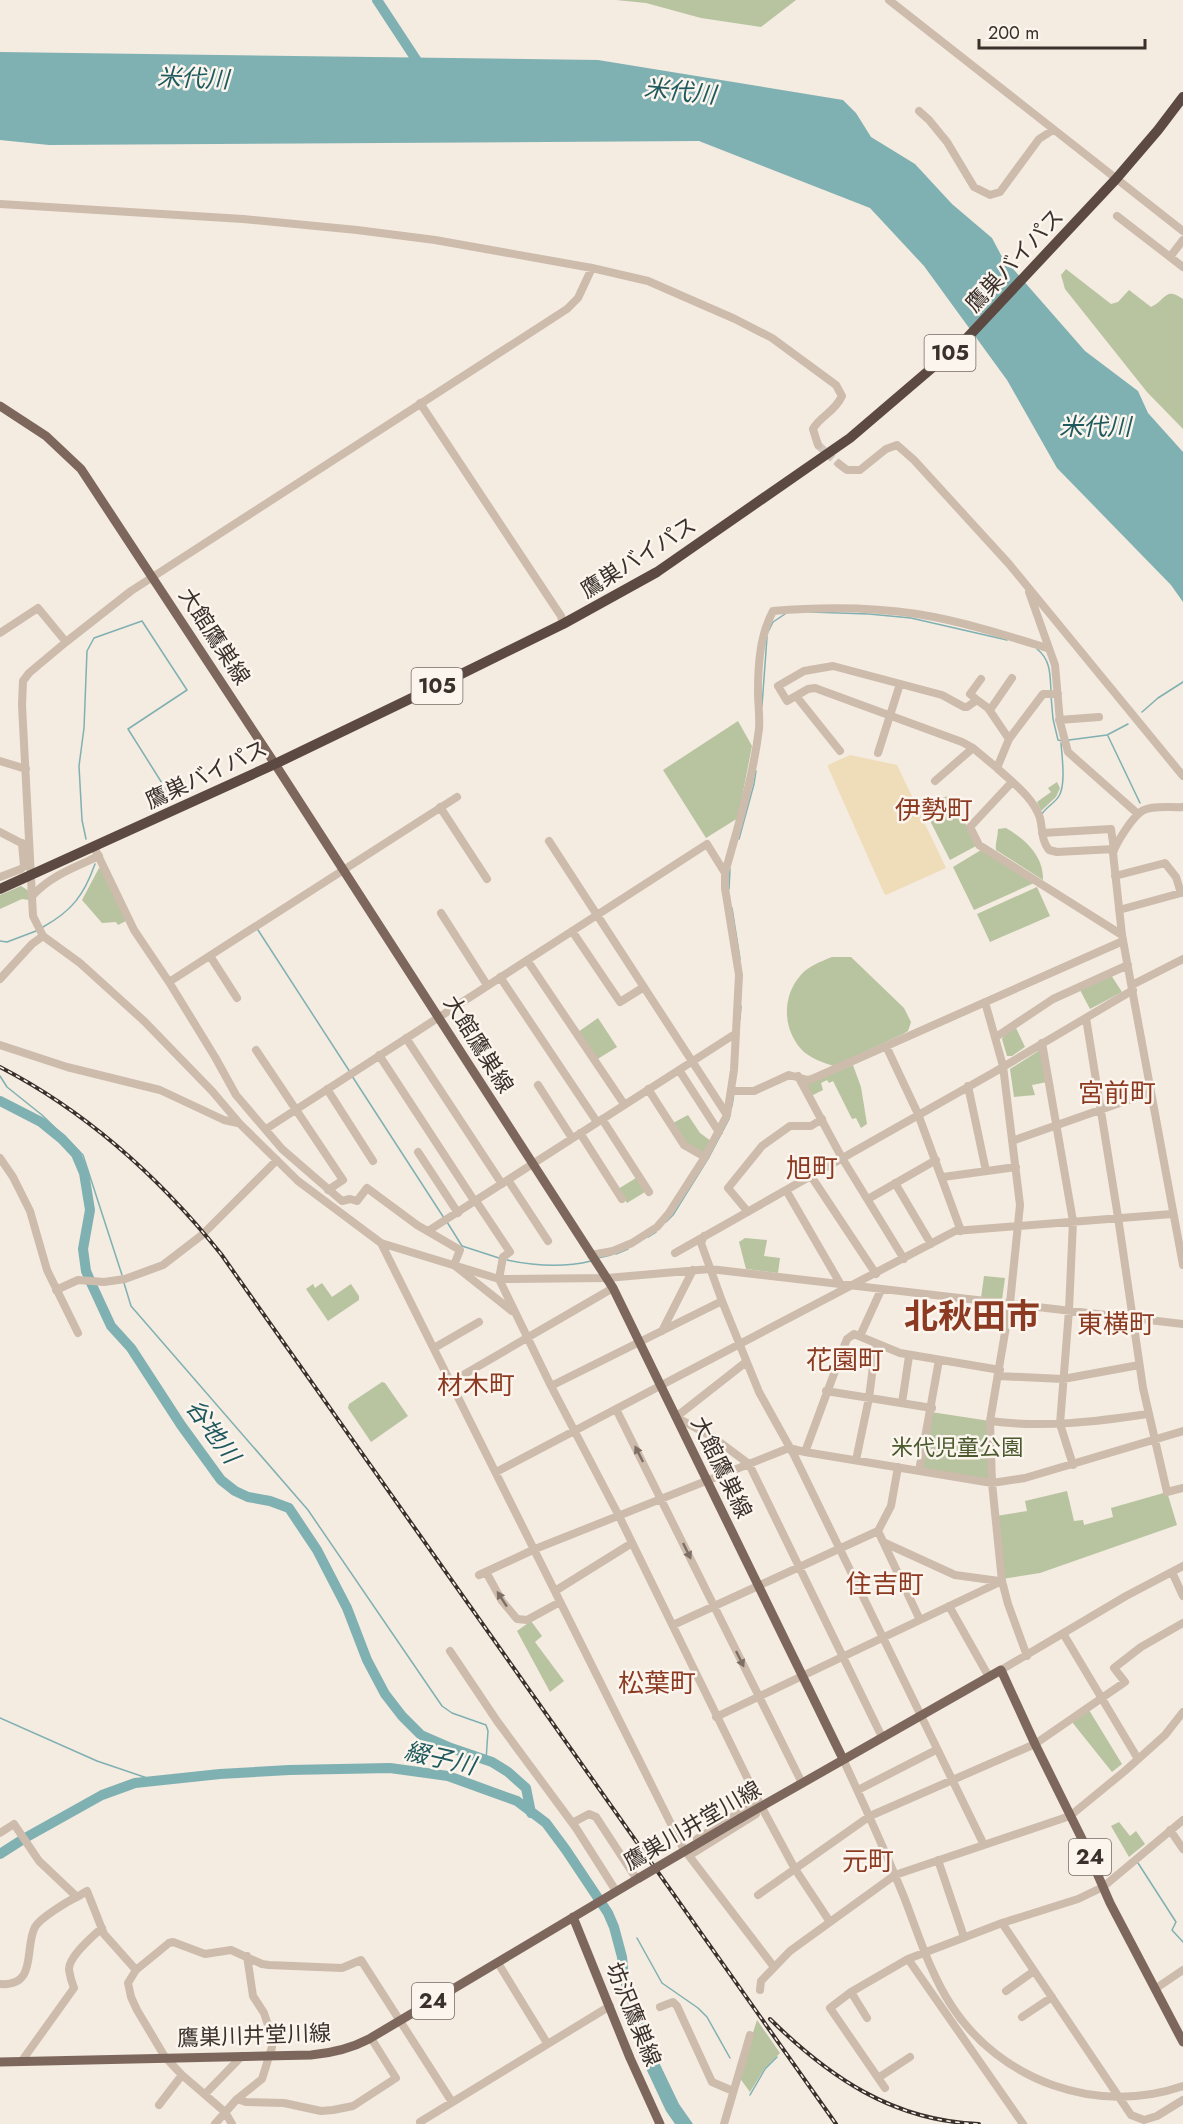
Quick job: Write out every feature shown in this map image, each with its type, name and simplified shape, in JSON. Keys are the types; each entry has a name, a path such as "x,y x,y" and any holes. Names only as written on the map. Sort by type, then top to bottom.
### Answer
{"highway":[{"name":"鷹巣バイパス","path":"0,890 32,874 97,851 563,624 657,572 850,438 968,338 1116,179 1183,97"}],"main road":[{"name":"大館鷹巣線","path":"0,407 46,436 81,469 153,576 607,1278 843,1759"},
{"name":"鷹巣川井堂川線","path":"0,2062 331,2054 357,2046 615,1893 636,1877 1001,1670"},
{"name":"24","path":"1001,1670 1103,1887 1183,2042"},
{"name":"坊沢鷹巣線","path":"573,1917 648,2101 660,2124"}],"street":[{"path":"892,1 1183,231"},
{"path":"919,111 947,142 974,187 990,195 1000,192 1040,140 1053,130"},
{"path":"0,204 243,219 357,230 435,240 592,268 648,281 772,338 836,385 842,396 837,408 817,423 813,429 818,445"},
{"path":"1117,216 1183,267"},
{"path":"1170,257 1183,240"},
{"path":"0,877 24,866 26,769 22,705 23,681 29,673 153,576 572,304 582,291 592,268"},
{"path":"420,403 561,616 563,624"},
{"path":"839,464 847,470 860,470 886,449 897,445 939,486 1009,564 1183,776"},
{"path":"1028,589 1047,648 1055,665 1053,694 1068,752 1138,814"},
{"path":"0,633 38,608 66,642"},
{"path":"593,1258 632,1243 657,1227 669,1214 705,1157 727,1114 733,1091 739,975 725,888 725,873 753,767 759,728 758,693 762,644 766,624 773,611 875,610 917,614 1047,648"},
{"path":"977,700 964,707 942,695 833,666 804,670 778,686 787,701 807,689 815,688 891,714 973,748 1031,800 1040,819 1044,843 1048,850 1057,852 1114,849"},
{"path":"990,710 1012,678"},
{"path":"981,679 970,694 990,710 1009,739"},
{"path":"878,753 900,684"},
{"path":"996,768 1009,739 1031,709 1043,694 1053,694"},
{"path":"796,696 840,751"},
{"path":"1059,720 1099,717"},
{"path":"935,781 973,748"},
{"path":"0,761 26,769"},
{"path":"1012,782 970,827 979,845 1122,938"},
{"path":"169,982 457,797"},
{"path":"440,807 487,879"},
{"path":"1114,849 1116,843 1144,809 1183,807"},
{"path":"1042,833 1111,829 1122,938 1183,1265"},
{"path":"0,832 26,845"},
{"path":"549,841 727,1114"},
{"path":"266,1129 707,844 725,873"},
{"path":"26,845 32,874 33,916 43,936 80,963 144,1021 276,1160 315,1195 381,1243 499,1280 607,1278 710,1269 1183,1324"},
{"path":"32,896 41,885 97,851 134,930 169,982 236,1095 278,1143 342,1201 350,1199 357,1201 367,1188 428,1231 460,1250 454,1265"},
{"path":"1115,876 1165,863 1176,877 1181,893 1119,909"},
{"path":"441,913 487,985"},
{"path":"572,931 620,1002 644,987"},
{"path":"0,979 43,936"},
{"path":"733,1091 754,1090 789,1075 812,1079 1122,938"},
{"path":"210,956 237,998"},
{"path":"675,1252 1004,1066 1183,959"},
{"path":"527,960 624,1104"},
{"path":"996,1037 1053,999 1128,965"},
{"path":"500,977 649,1192"},
{"path":"985,1002 1004,1066 1020,1205 1010,1303 990,1421 992,1483 1002,1581 1027,1656"},
{"path":"1086,1018 1148,1414 1167,1492 1183,1488"},
{"path":"428,1231 735,1034"},
{"path":"406,1038 548,1241"},
{"path":"1042,1043 1073,1221 1069,1310 1059,1424 1073,1465"},
{"path":"0,1045 77,1070 160,1090 224,1120 240,1124"},
{"path":"886,1046 918,1114 961,1230"},
{"path":"256,1050 343,1180 328,1190"},
{"path":"379,1055 510,1252 502,1260 499,1280 573,1431 619,1516 761,1806 795,1869 830,1922"},
{"path":"679,1070 719,1132"},
{"path":"798,1076 842,1158 904,1259"},
{"path":"538,1085 572,1138"},
{"path":"968,1086 986,1171"},
{"path":"327,1089 373,1161"},
{"path":"648,1089 684,1144 705,1157"},
{"path":"1012,1141 1151,1092"},
{"path":"748,1212 728,1188 735,1179 762,1146 790,1126 812,1126 822,1119"},
{"path":"580,1133 622,1199"},
{"path":"269,1151 278,1143"},
{"path":"418,1152 458,1213"},
{"path":"0,1158 13,1177 30,1211 47,1270 78,1333"},
{"path":"56,1290 78,1280 122,1280 163,1265 202,1236 276,1160"},
{"path":"868,1199 936,1160"},
{"path":"943,1177 1016,1167"},
{"path":"811,1176 876,1274"},
{"path":"895,1183 932,1244"},
{"path":"786,1190 841,1285"},
{"path":"496,1472 955,1231 1172,1214"},
{"path":"704,1236 701,1243 710,1269 763,1400 840,1549 919,1716 984,1845"},
{"path":"381,1243 536,1549 683,1848 774,1967"},
{"path":"454,1265 515,1313"},
{"path":"662,1330 693,1270"},
{"path":"451,1382 613,1288"},
{"path":"860,1336 881,1290"},
{"path":"551,1386 722,1301"},
{"path":"434,1348 479,1322"},
{"path":"805,1452 847,1339 854,1334 909,1356 999,1373 1063,1379 1139,1365"},
{"path":"856,1460 876,1343"},
{"path":"902,1403 909,1356"},
{"path":"919,1471 939,1360"},
{"path":"746,1362 676,1417 714,1438 750,1464 882,1737"},
{"path":"826,1391 932,1408"},
{"path":"616,1409 802,1783"},
{"path":"990,1421 1059,1424 1096,1422 1148,1414"},
{"path":"561,1602 527,1620 517,1619 482,1574 536,1549 789,1448 992,1483 1025,1478 1073,1465 1183,1431"},
{"path":"673,1625 878,1531 891,1506 898,1467"},
{"path":"878,1531 920,1620"},
{"path":"555,1591 632,1543"},
{"path":"885,1543 955,1575 1002,1581"},
{"path":"1001,1670 1064,1635 1126,1596 1183,1566"},
{"path":"1172,1572 1183,1596"},
{"path":"716,1717 1002,1581"},
{"path":"949,1606 989,1677"},
{"path":"758,1895 870,1816 1035,1744 1125,1682 1114,1668 1141,1647 1183,1623"},
{"path":"1064,1635 1138,1759"},
{"path":"450,1651 497,1721 572,1823 615,1893"},
{"path":"760,1990 761,1981 790,1951 895,1875 1071,1816 1165,1735 1183,1712"},
{"path":"858,1790 936,1750"},
{"path":"843,1759 870,1816 944,1993 966,2026 998,2056 1021,2071 1050,2085 1082,2094 1119,2097 1153,2093 1180,2086 1183,2098 1157,2116 1141,2121 1131,2115 1119,2097 1052,1997 1002,1923"},
{"path":"683,1848 752,1805 761,1806"},
{"path":"690,1855 758,1813 761,1806"},
{"path":"572,1823 589,1814 596,1817 636,1877"},
{"path":"885,2088 830,2008 850,1992 908,1959 1002,1923 1078,1899 1103,1887 1172,1832 1183,1820"},
{"path":"0,1833 14,1824 39,1862 77,1897"},
{"path":"1172,1832 1183,1849"},
{"path":"938,1860 964,1938"},
{"path":"0,1984 15,1982 25,1971 29,1964 33,1934 37,1924 87,1891 104,1934 136,1971"},
{"path":"21,2062 74,1989 69,1965 81,1948 102,1928"},
{"path":"232,2124 225,2112 165,2057 130,1997 128,1983 136,1971 166,1944 173,1942 206,1954 231,1950 262,1964 342,1968 361,1960 452,2102"},
{"path":"215,2124 237,2099 262,2079 270,2056 273,2040 264,2013 253,1996 247,1956"},
{"path":"908,1959 1023,2124"},
{"path":"498,1963 547,2043"},
{"path":"1155,1989 1183,1970"},
{"path":"1006,1991 1034,1971"},
{"path":"850,1992 867,2018"},
{"path":"1022,2017 1052,1997"},
{"path":"660,2007 673,2002 677,2006 712,2082 733,2091"},
{"path":"420,2122 610,2006"},
{"path":"724,2124 750,2035"},
{"path":"237,2099 246,2102 284,2103 321,2111 352,2106 396,2078 371,2038"},
{"path":"205,2094 242,2056"},
{"path":"983,2066 998,2056"},
{"path":"878,2078 910,2057"},
{"path":"159,2105 182,2075"}],"green space":[{"path":"616,0 796,0 761,27 701,18 646,3"},
{"path":"1066,269 1111,304 1118,302 1129,290 1151,307 1169,294 1183,299 1183,429 1147,392 1065,289 1061,275"},
{"path":"738,721 752,746 738,818 706,838 663,770"},
{"path":"1057,782 1060,788 1056,797 1041,811 1037,802 1051,792 1048,788"},
{"path":"948,796 967,826 976,846 950,860 922,805"},
{"path":"1006,828 1020,837 1037,856 1043,880 996,850 998,829"},
{"path":"981,850 1034,883 974,910 953,867"},
{"path":"99,868 103,870 126,921 118,925 116,922 102,923 82,900"},
{"path":"21,886 29,891 29,900 22,899 0,909 0,895"},
{"path":"1037,887 1050,916 990,942 977,914"},
{"path":"832,957 851,957 904,1008 911,1022 908,1031 903,1034 834,1066 804,1052 792,1035 787,1015 790,994 800,976 810,967"},
{"path":"1111,975 1122,992 1090,1009 1080,990"},
{"path":"598,1018 617,1047 596,1060 578,1032"},
{"path":"1016,1028 1025,1047 1012,1056 1007,1056 1002,1039 1005,1034"},
{"path":"1040,1050 1047,1082 1032,1085 1035,1095 1014,1097 1010,1069"},
{"path":"853,1065 861,1087 867,1124 861,1128 856,1118 852,1119 833,1081 829,1083 827,1080 821,1083 823,1090 811,1096 802,1080 815,1081"},
{"path":"688,1115 700,1133 711,1141 704,1154 686,1143 673,1123"},
{"path":"636,1178 645,1192 627,1203 618,1189"},
{"path":"745,1238 767,1240 764,1256 780,1258 778,1273 746,1269 739,1242"},
{"path":"984,1276 1005,1278 1002,1300 981,1298"},
{"path":"322,1283 332,1297 351,1284 359,1300 328,1321 306,1289 313,1284 315,1288"},
{"path":"382,1382 408,1416 371,1442 348,1408 349,1404"},
{"name":"米代児童公園","path":"931,1412 990,1421 992,1483 919,1471"},
{"path":"1067,1491 1074,1521 1083,1520 1084,1525 1113,1517 1111,1508 1167,1492 1177,1525 1040,1573 1002,1579 996,1516 1027,1511 1025,1501"},
{"path":"531,1621 542,1636 535,1642 564,1681 550,1692 517,1631"},
{"path":"1089,1710 1122,1764 1112,1772 1072,1722"},
{"path":"1119,1822 1130,1836 1136,1831 1145,1844 1129,1857 1111,1826"},
{"path":"757,2020 780,2053 764,2069 750,2092 739,2077"}],"sand":[{"path":"850,755 897,765 946,868 886,895 884,893 828,767"}],"water":[{"name":"米代川","path":"0,52 598,60 843,100 856,113 871,137 915,164 952,204 992,238 1001,255 1085,351 1138,391 1148,413 1183,452 1183,602 1171,585 1057,468 1007,380 924,266 870,208 699,141 49,145 0,140"},
{"path":"656,2056 679,2104 693,2124 675,2124 666,2111 643,2062"}],"waterway":[{"path":"377,0 421,67"},
{"path":"810,612 911,618 1007,640"},
{"path":"768,632 773,622 785,614"},
{"path":"86,839 82,820 79,766 84,728 87,651 94,638 142,621 187,690 128,729 172,799"},
{"path":"762,706 767,637"},
{"path":"1037,649 1047,663 1051,691"},
{"path":"1142,712 1158,698 1183,682"},
{"path":"1051,696 1058,740 1062,741"},
{"path":"1069,740 1107,735 1128,724"},
{"path":"1108,736 1140,803"},
{"path":"1042,814 1061,791 1063,770 1061,743"},
{"path":"739,839 756,771"},
{"path":"43,927 62,915 76,901 95,864"},
{"path":"729,889 730,869"},
{"path":"732,908 740,959"},
{"path":"258,930 350,1072"},
{"path":"0,941 7,942 36,931"},
{"path":"740,1019 741,1006"},
{"path":"0,1076 7,1087 42,1115 83,1155 122,1275"},
{"path":"352,1076 444,1218"},
{"path":"732,1106 734,1093"},
{"name":"谷地川","path":"0,1101 41,1122 76,1154 84,1173 90,1210 83,1249 86,1271 92,1285 111,1326 131,1348 181,1425 221,1480 235,1491 248,1497 270,1501 289,1508 317,1550 347,1608 367,1660 385,1694 402,1716 421,1735 492,1762 508,1772 526,1788 531,1813"},
{"path":"666,1222 673,1215 709,1157 729,1119"},
{"path":"447,1222 462,1246 499,1258"},
{"path":"648,1237 656,1232"},
{"path":"616,1254 628,1249"},
{"path":"598,1258 611,1255"},
{"path":"507,1260 549,1265 570,1265 591,1261"},
{"path":"124,1283 131,1306 308,1510 442,1706 452,1713 486,1725 488,1731 486,1760"},
{"path":"0,1718 97,1761 153,1780"},
{"name":"綴子川","path":"0,1854 102,1795 135,1783 220,1774 289,1770 390,1768 448,1776 517,1801 546,1823 566,1850 608,1913 614,1927 622,1957 624,1978 656,2070"},
{"path":"1138,1863 1176,1922 1172,1930 1183,1942"},
{"path":"637,1938 662,1983 707,2017 730,2058"},
{"path":"750,2095 765,2069 777,2057"}],"tunnel":[{"path":"818,445 839,464"}],"railway":[{"path":"0,1067 63,1105 120,1149 173,1199 221,1254 836,2124"},
{"path":"770,2019 815,2059 864,2092 891,2105 918,2114 948,2121 979,2124"}],"district":[{"name":"伊勢町","path":"934,810"},
{"name":"宮前町","path":"1117,1093"},
{"name":"旭町","path":"812,1168"},
{"name":"北秋田市","path":"972,1316"},
{"name":"東横町","path":"1116,1324"},
{"name":"花園町","path":"845,1360"},
{"name":"材木町","path":"476,1385"},
{"name":"住吉町","path":"885,1584"},
{"name":"松葉町","path":"657,1683"},
{"name":"元町","path":"868,1861"}]}
